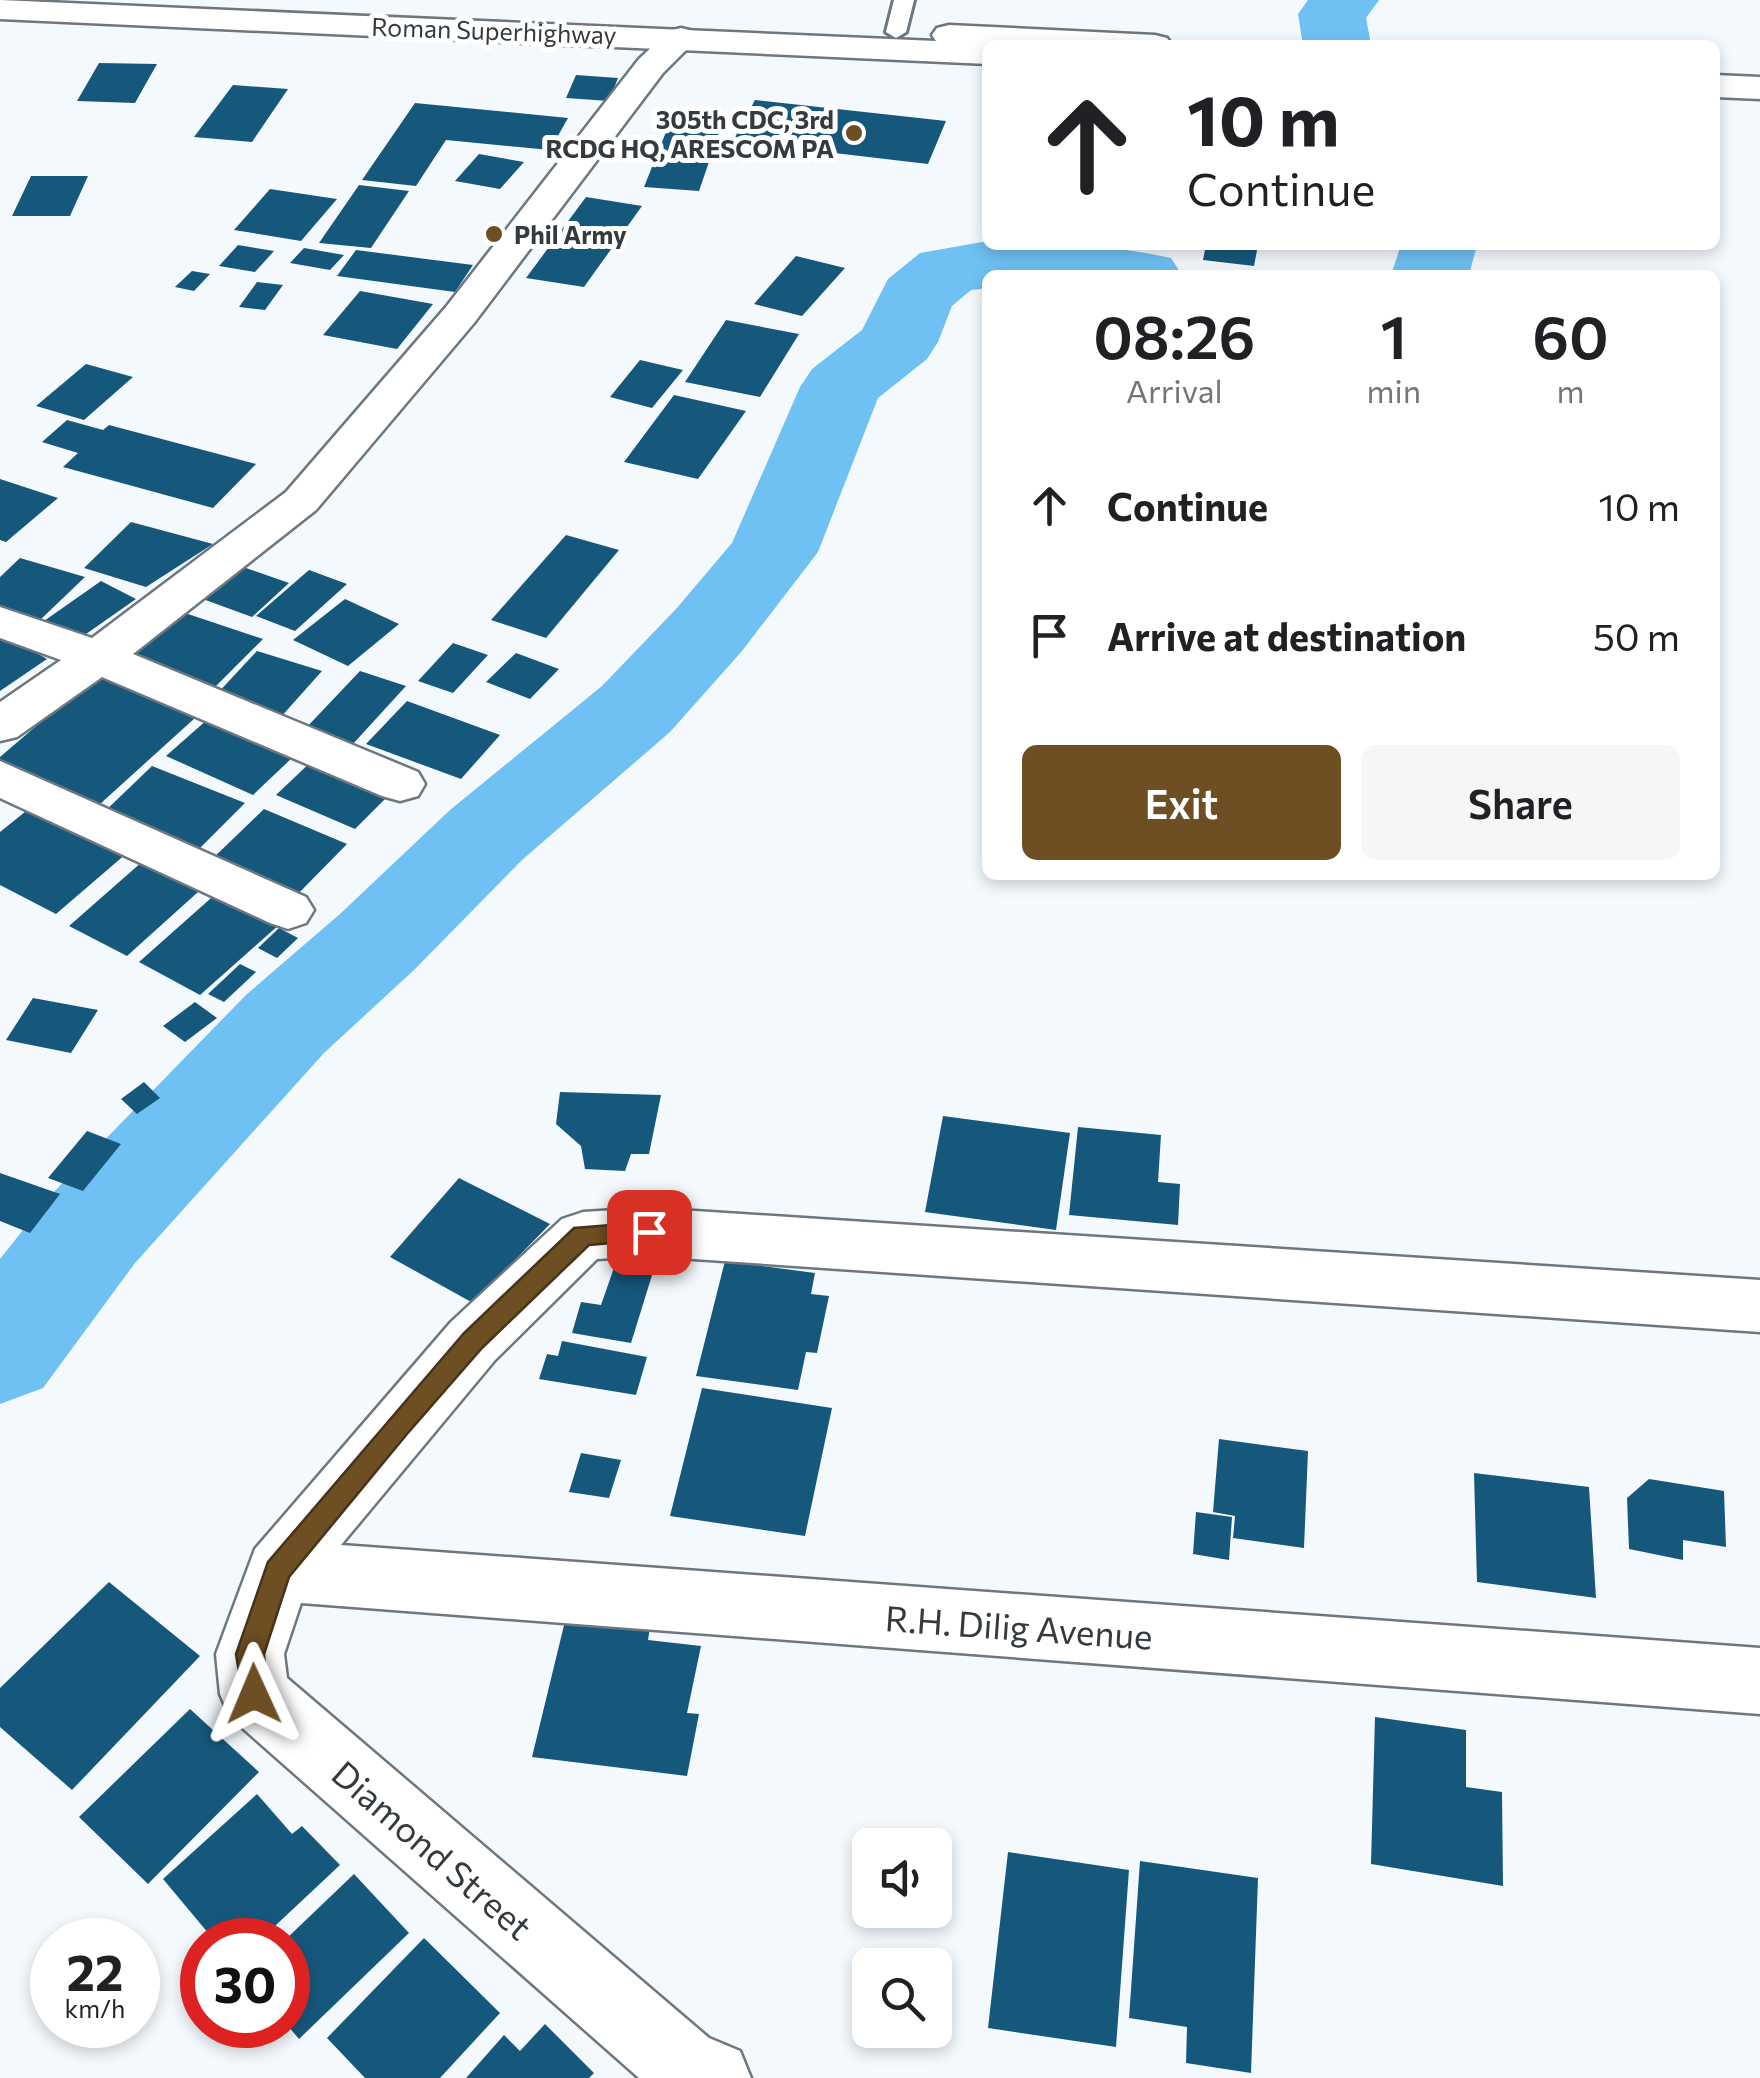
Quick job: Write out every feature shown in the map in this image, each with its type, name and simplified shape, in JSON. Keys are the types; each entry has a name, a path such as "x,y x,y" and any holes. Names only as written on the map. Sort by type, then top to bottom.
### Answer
{"street":[{"name":"Roman Superhighway","path":"298,0 900,16 1111,40"},
{"name":"Roman Superhighway","path":"0,10 982,54"},
{"path":"0,725 98,658 301,500 460,315 650,66 682,38"},
{"path":"1720,68 1760,69"},
{"path":"1720,86 1760,88"},
{"path":"0,622 98,658 400,784"},
{"path":"0,778 288,910"},
{"path":"278,1570 473,1341 583,1236 649,1232 1760,1306"},
{"name":"R.H. Dilig Avenue","path":"278,1570 1760,1681"},
{"name":"Diamond Street","path":"278,1570 250,1654 254,1694 685,2068 713,2078"}],"building":[{"path":"99,63 157,64 135,103 77,101"},
{"path":"576,75 618,78 609,101 566,98"},
{"path":"233,85 288,89 252,142 194,137"},
{"path":"755,100 946,121 928,164 733,141"},
{"path":"415,103 568,118 550,150 446,140 416,186 362,180"},
{"path":"668,127 720,130 699,191 644,187"},
{"path":"479,154 524,162 500,189 455,181"},
{"path":"31,176 88,176 70,216 12,216"},
{"path":"359,185 409,191 371,248 319,243"},
{"path":"270,189 337,199 301,241 234,230"},
{"path":"586,197 642,206 584,287 526,278"},
{"path":"238,245 274,251 255,272 219,266"},
{"path":"304,248 344,255 330,270 290,263"},
{"path":"356,250 473,265 455,292 337,276"},
{"path":"1205,250 1257,250 1254,266 1203,260"},
{"path":"796,256 845,268 802,316 754,304"},
{"path":"192,271 210,274 194,291 175,287"},
{"path":"257,282 283,285 265,310 239,307"},
{"path":"360,291 433,304 397,349 323,335"},
{"path":"726,320 799,334 760,397 685,382"},
{"path":"640,360 683,370 652,408 610,397"},
{"path":"86,364 133,377 84,420 36,406"},
{"path":"674,395 746,411 698,479 624,462"},
{"path":"67,420 103,430 109,425 256,464 213,508 63,467 78,453 42,442"},
{"path":"0,479 58,498 6,542 0,540"},
{"path":"131,522 213,544 146,587 84,568"},
{"path":"566,535 619,550 546,638 491,620"},
{"path":"20,558 85,577 39,621 0,609 0,577"},
{"path":"226,561 289,583 252,617 189,594"},
{"path":"309,570 347,584 295,631 256,616"},
{"path":"101,581 136,599 79,639 44,621"},
{"path":"345,599 399,624 348,666 293,640"},
{"path":"170,608 263,639 212,690 118,659"},
{"path":"0,632 47,659 0,691"},
{"path":"453,643 488,655 453,693 418,681"},
{"path":"257,651 322,671 280,718 214,697"},
{"path":"516,653 559,669 530,699 486,682"},
{"path":"106,666 206,708 89,814 0,774 0,757"},
{"path":"360,671 406,686 352,745 305,729"},
{"path":"407,701 500,735 461,779 366,744"},
{"path":"208,719 294,756 253,795 166,756"},
{"path":"315,758 394,790 355,829 276,795"},
{"path":"152,766 245,803 195,853 101,815"},
{"path":"41,799 134,847 56,914 0,885 0,832"},
{"path":"264,809 347,844 293,899 209,862"},
{"path":"151,854 208,883 127,956 69,926"},
{"path":"219,891 280,924 200,995 139,962"},
{"path":"279,928 298,938 277,958 258,948"},
{"path":"240,964 256,972 224,1002 208,994"},
{"path":"33,998 98,1010 71,1053 6,1040"},
{"path":"195,1002 217,1018 185,1042 163,1026"},
{"path":"144,1082 160,1098 137,1114 121,1099"},
{"path":"560,1092 661,1095 649,1154 631,1154 625,1171 585,1169 581,1146 556,1124"},
{"path":"943,1116 1070,1133 1056,1230 925,1212"},
{"path":"1078,1127 1161,1135 1158,1182 1180,1184 1178,1225 1069,1215"},
{"path":"87,1131 121,1144 83,1191 48,1178"},
{"path":"0,1173 60,1194 30,1233 0,1221"},
{"path":"459,1178 550,1224 473,1303 390,1257"},
{"path":"725,1261 815,1273 811,1294 829,1296 817,1353 806,1352 798,1390 696,1376"},
{"path":"615,1265 653,1272 631,1343 572,1333 581,1302 601,1305"},
{"path":"562,1341 647,1357 636,1395 539,1379 547,1354 558,1356"},
{"path":"702,1388 832,1408 805,1536 670,1516"},
{"path":"1219,1439 1308,1451 1304,1548 1233,1538 1235,1516 1213,1512"},
{"path":"581,1453 621,1460 609,1498 569,1492"},
{"path":"1474,1473 1589,1487 1596,1598 1477,1582"},
{"path":"1649,1479 1724,1491 1726,1547 1683,1540 1683,1560 1629,1549 1627,1498"},
{"path":"1196,1512 1232,1517 1229,1560 1193,1554"},
{"path":"109,1582 200,1656 72,1790 0,1727 0,1688"},
{"path":"566,1617 650,1627 648,1640 701,1646 687,1713 699,1714 687,1776 532,1757"},
{"path":"190,1709 259,1772 148,1884 79,1817"},
{"path":"1375,1717 1466,1730 1466,1787 1502,1792 1503,1886 1371,1864"},
{"path":"257,1794 292,1834 302,1826 340,1865 283,1918 196,1918 163,1879"},
{"path":"1008,1852 1129,1870 1116,2047 988,2028"},
{"path":"1140,1861 1258,1878 1251,2073 1186,2063 1187,2027 1129,2018"},
{"path":"354,1874 409,1933 310,2028 310,1918"},
{"path":"424,1938 500,2013 440,2078 365,2078 327,2038"},
{"path":"545,2024 594,2073 589,2078 466,2078 504,2035 520,2051"}],"waterway":[{"path":"1336,40 1332,14 1346,0"},
{"path":"1432,270 1438,250"},
{"path":"0,1351 93,1229 285,1024 377,942 486,835 636,709 709,630 773,552 841,387 898,342 916,296 948,270 1005,262 1090,270"}],"place":[{"name":"305th CDC, 3rd RCDG HQ, ARESCOM PA","path":"854,133"},
{"name":"Phil Army","path":"494,234"}],"route":[{"path":"254,1694 250,1654 278,1570 398,1426 473,1341 583,1236 649,1232"}]}
